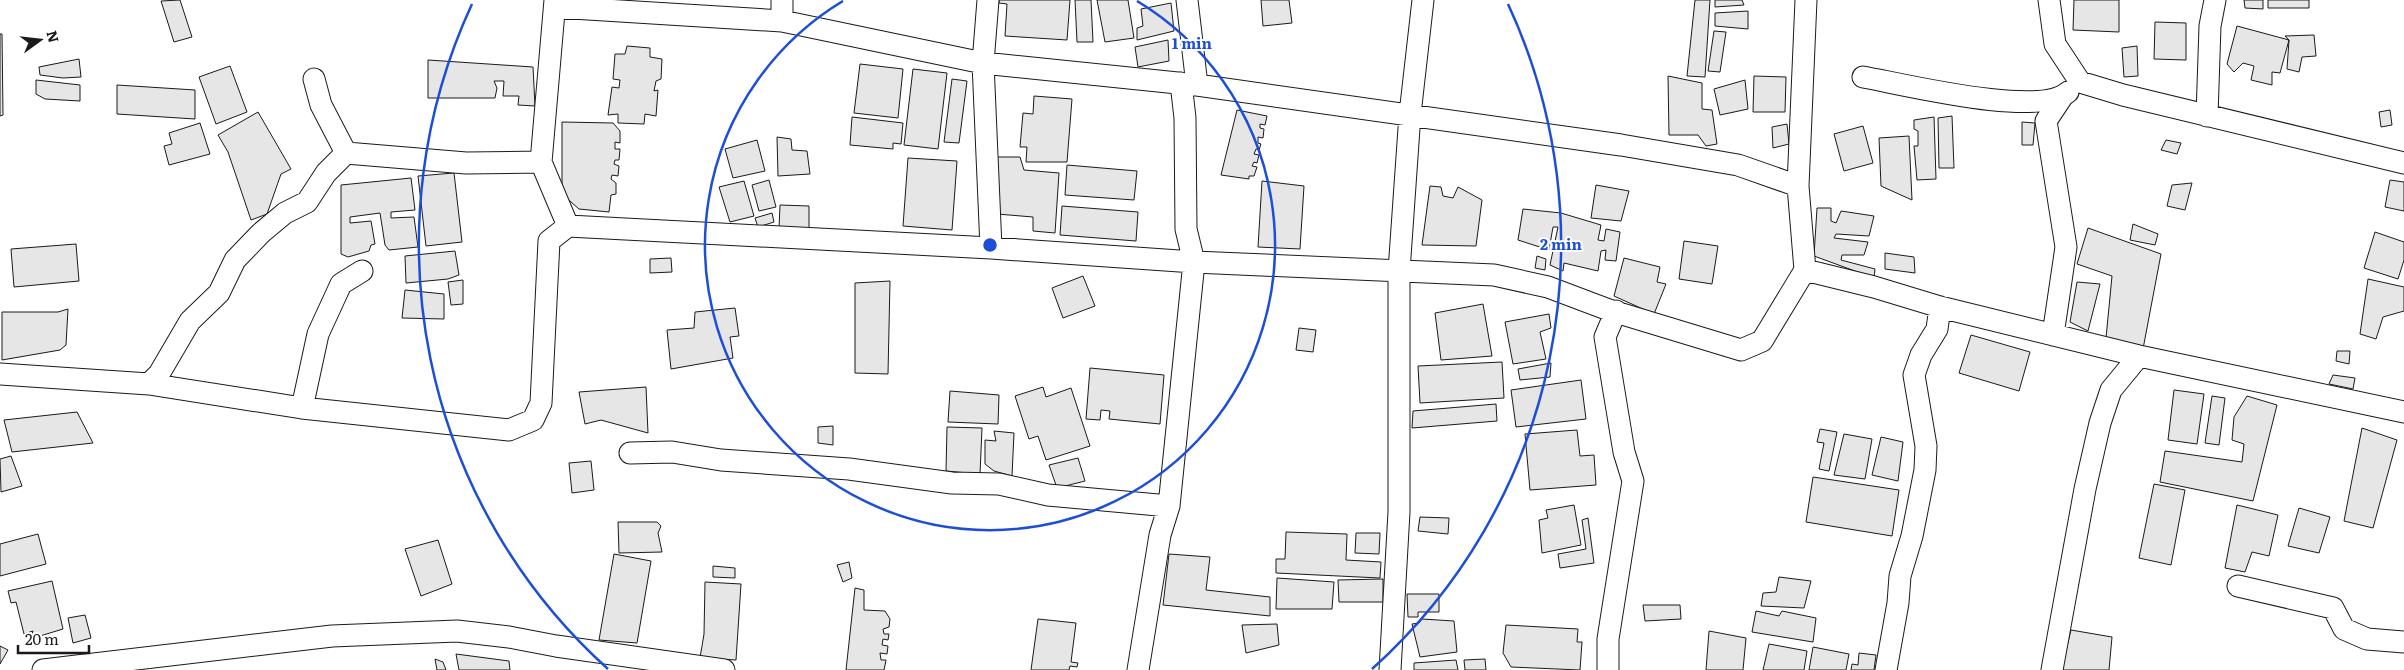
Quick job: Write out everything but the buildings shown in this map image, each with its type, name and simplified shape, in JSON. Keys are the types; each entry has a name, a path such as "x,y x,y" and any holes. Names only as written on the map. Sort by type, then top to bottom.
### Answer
{"street":[{"path":"782,0 782,22"},
{"path":"988,0 984,63 992,248"},
{"path":"1138,670 1160,535 1169,506 1194,262 1186,229 1185,118 1189,84 1187,0"},
{"path":"1390,670 1399,512 1399,271 1410,114 1423,0"},
{"path":"0,374 149,384 302,408 459,423 509,430 533,420 541,403 549,241 568,226 992,248 1194,262 1494,275 1548,287 1616,311 1742,350 1762,341 1805,270 1798,186 1806,0"},
{"path":"2048,0 2055,44 2080,82 2123,95 2404,164"},
{"path":"2207,116 2210,26 2216,0"},
{"path":"568,226 542,162 555,3 782,22 984,63 1189,84 1410,114 1738,165 1798,186"},
{"path":"1863,77 1976,98 2036,102 2062,97"},
{"path":"314,79 321,104 346,153"},
{"path":"2053,335 2066,247 2046,121 2062,97 2080,82"},
{"path":"149,384 159,374 190,321 218,293 235,260 261,233 285,213 307,202 326,173 346,153 466,163 542,162"},
{"path":"1805,270 1874,287 1940,307 2139,356 2404,412"},
{"path":"302,408 318,334 341,284 362,271"},
{"path":"1886,670 1898,602 1900,576 1912,536 1925,470 1926,446 1914,375 1921,355 1937,329 1940,307"},
{"path":"1608,670 1608,639 1633,481 1624,452 1605,337 1616,311"},
{"path":"2052,670 2085,489 2100,423 2111,390 2139,356"},
{"path":"630,453 672,452 721,460 849,469 952,483 999,484 1048,495 1169,506"},
{"path":"2238,586 2333,608 2344,629 2367,639 2404,642"},
{"path":"43,670 332,636 457,631 509,637 556,646 724,670"}]}
